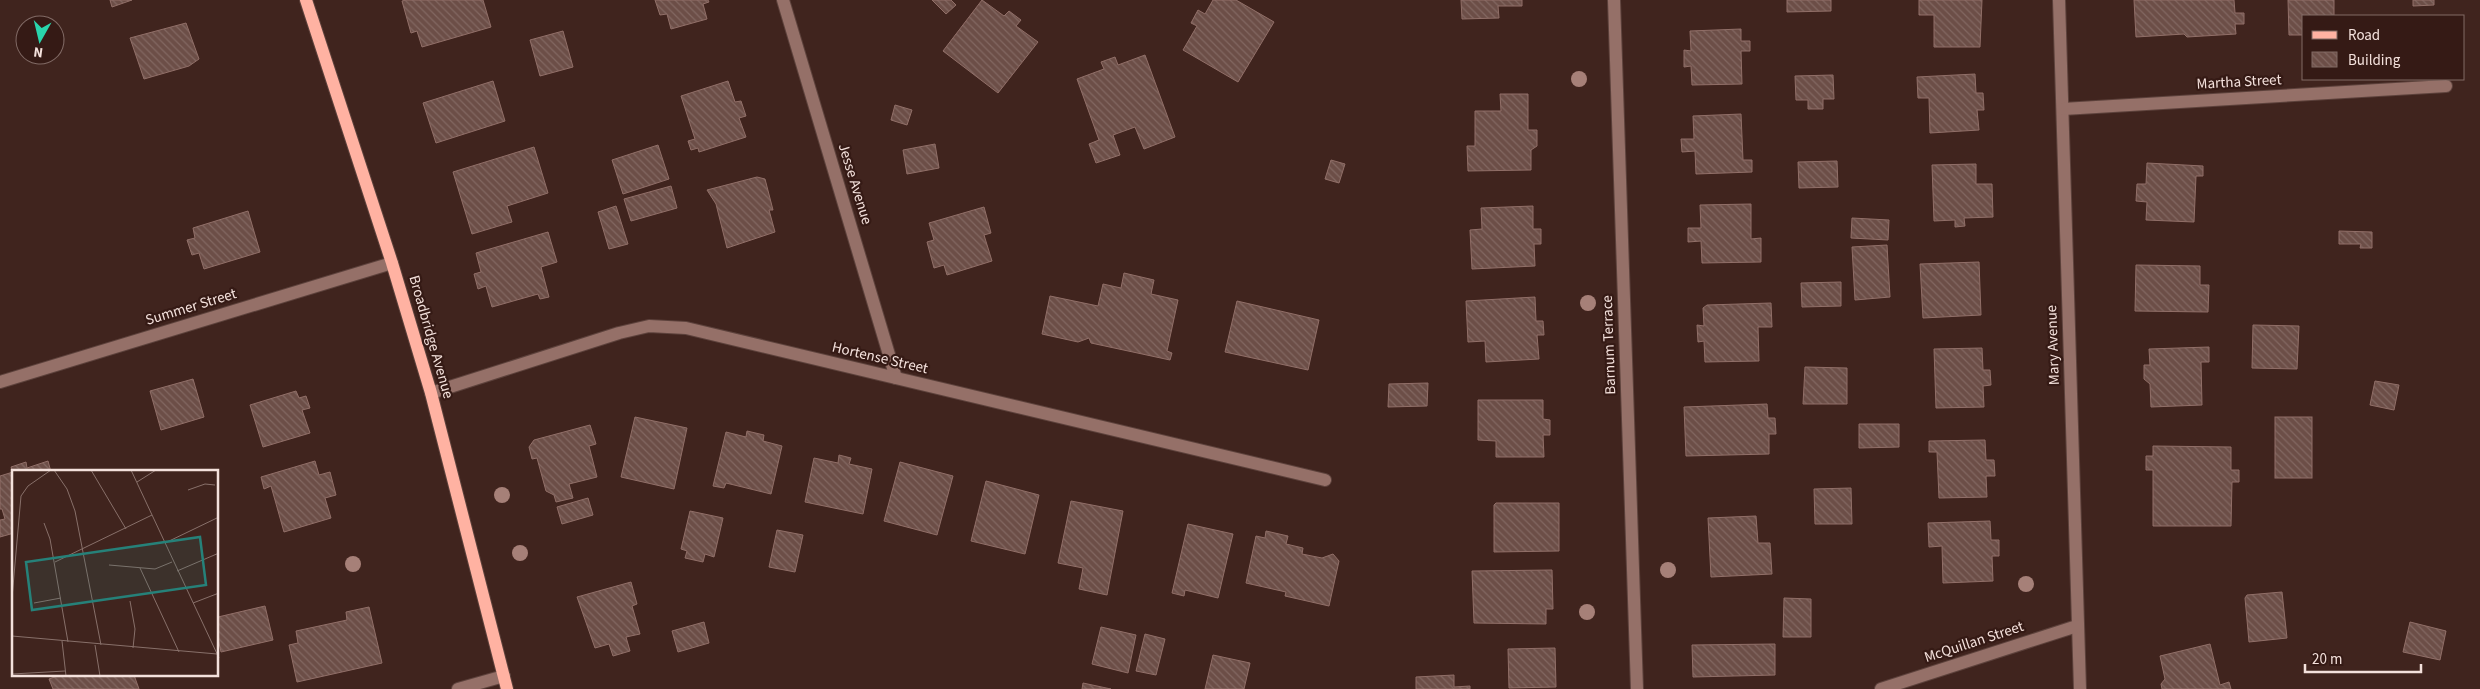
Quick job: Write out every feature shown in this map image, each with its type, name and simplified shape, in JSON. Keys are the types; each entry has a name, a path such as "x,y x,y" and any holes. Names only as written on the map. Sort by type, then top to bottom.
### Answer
{"main road":[{"name":"Broadbridge Avenue","path":"306,0 392,263 431,393 506,683"}],"street":[{"name":"Jesse Avenue","path":"784,0 896,378"},
{"name":"Barnum Terrace","path":"1614,0 1637,689"},
{"name":"Mary Avenue","path":"2059,0 2080,689"},
{"name":"Martha Street","path":"2063,109 2446,86"},
{"name":"Summer Street","path":"0,382 392,263"},
{"name":"Hortense Street","path":"431,393 619,333 649,326 686,328 1325,480"},
{"name":"McQuillan Street","path":"1881,689 2077,626"},
{"path":"458,689 506,683"}],"building":[{"path":"110,0 132,0 112,7"},
{"path":"483,0 491,27 422,47 417,31 411,33 402,1"},
{"path":"655,0 708,0 709,2 703,4 707,19 671,29 667,14 660,15"},
{"path":"932,0 951,0 956,5 946,14"},
{"path":"982,0 1004,16 1009,11 1021,20 1016,26 1038,42 998,93 943,51"},
{"path":"1213,0 1236,0 1274,22 1238,82 1183,50 1197,26 1191,23 1198,10 1205,14"},
{"path":"1461,0 1522,0 1522,6 1498,6 1499,18 1462,19"},
{"path":"1787,0 1831,0 1831,11 1787,12"},
{"path":"1919,0 1982,0 1980,47 1934,47 1934,15 1919,15"},
{"path":"2134,0 2234,0 2235,13 2244,13 2244,24 2235,24 2236,34 2187,37 2184,34 2136,37"},
{"path":"2288,0 2334,0 2334,15 2302,15 2302,35 2289,35"},
{"path":"2413,0 2434,0 2434,5 2413,6"},
{"path":"186,23 199,59 189,66 144,79 130,38"},
{"path":"1741,29 1741,41 1750,41 1750,51 1741,51 1742,84 1692,85 1691,66 1684,67 1684,50 1691,51 1690,31"},
{"path":"563,31 573,67 540,76 530,40"},
{"path":"1145,55 1175,137 1144,149 1135,127 1113,135 1120,155 1096,163 1089,144 1099,140 1077,79 1104,69 1101,62 1115,57 1118,65"},
{"path":"1975,74 1976,93 1983,93 1984,110 1977,110 1979,130 1930,133 1929,98 1918,98 1917,77"},
{"path":"1833,75 1834,99 1823,99 1823,109 1808,109 1808,100 1796,100 1795,76"},
{"path":"493,81 505,121 436,143 423,103"},
{"path":"728,81 735,102 741,101 746,116 739,118 746,137 699,152 698,148 691,150 688,141 695,139 681,96"},
{"path":"1500,94 1528,94 1528,130 1537,130 1537,146 1531,150 1531,170 1468,171 1467,146 1475,146 1475,111 1501,111"},
{"path":"895,105 912,110 907,125 891,120"},
{"path":"1741,114 1743,160 1752,160 1752,172 1696,174 1695,151 1682,152 1681,139 1694,139 1693,116"},
{"path":"935,144 939,168 907,174 903,150"},
{"path":"658,145 669,179 623,194 612,160"},
{"path":"534,147 548,193 507,206 512,222 472,234 453,172"},
{"path":"1331,160 1345,164 1339,183 1325,179"},
{"path":"1837,161 1838,187 1799,188 1798,162"},
{"path":"2147,163 2203,166 2203,176 2196,176 2194,222 2146,220 2147,202 2136,201 2137,184 2146,184"},
{"path":"1976,164 1976,184 1992,184 1993,217 1964,218 1965,226 1955,227 1955,220 1934,221 1932,165"},
{"path":"757,177 765,179 773,210 769,210 775,232 727,248 716,204 707,190"},
{"path":"671,186 677,208 631,221 624,199"},
{"path":"1751,204 1751,239 1761,238 1761,262 1702,263 1701,241 1688,242 1688,228 1701,228 1700,205"},
{"path":"616,206 628,244 609,249 598,212"},
{"path":"1533,206 1533,229 1541,229 1541,244 1534,244 1535,266 1472,269 1470,230 1482,229 1481,208"},
{"path":"984,207 991,233 984,235 992,261 947,275 944,265 934,268 927,242 934,240 929,223"},
{"path":"248,211 260,252 204,269 199,253 192,255 187,240 195,238 193,228"},
{"path":"1852,218 1889,220 1888,240 1851,238"},
{"path":"2339,231 2372,232 2372,248 2360,248 2361,244 2339,244"},
{"path":"548,232 557,262 541,267 549,297 540,299 538,294 492,307 486,286 478,289 474,274 481,272 476,253"},
{"path":"1887,245 1890,297 1855,300 1852,247"},
{"path":"1979,262 1981,315 1923,318 1920,264"},
{"path":"2136,265 2200,266 2200,285 2209,285 2208,312 2135,311"},
{"path":"1124,273 1154,280 1151,294 1178,300 1167,351 1172,353 1170,360 1091,343 1089,338 1078,342 1042,334 1050,296 1098,306 1103,284 1121,288"},
{"path":"1841,282 1841,306 1802,307 1801,283"},
{"path":"1535,297 1536,321 1543,321 1544,335 1537,335 1539,359 1486,362 1485,341 1468,342 1466,301"},
{"path":"1237,301 1319,320 1308,370 1225,352"},
{"path":"1771,303 1772,327 1758,327 1759,361 1705,362 1704,341 1698,342 1697,325 1704,326 1703,308 1707,305"},
{"path":"2253,325 2299,326 2297,369 2252,368"},
{"path":"2209,347 2209,362 2201,362 2202,405 2151,407 2150,384 2144,379 2144,365 2150,365 2149,349"},
{"path":"1982,348 1983,370 1990,370 1991,385 1983,386 1984,407 1936,408 1934,349"},
{"path":"1805,367 1847,368 1847,404 1803,404"},
{"path":"193,379 204,417 161,430 150,391"},
{"path":"2375,381 2399,385 2394,410 2370,405"},
{"path":"1428,383 1427,406 1388,407 1389,384"},
{"path":"296,391 299,398 306,396 310,408 302,410 310,433 263,447 250,405"},
{"path":"1478,400 1543,400 1543,419 1550,420 1550,435 1543,435 1544,457 1496,457 1496,441 1478,440"},
{"path":"1767,404 1768,418 1775,418 1776,434 1769,434 1769,454 1686,456 1684,407"},
{"path":"635,417 687,428 674,489 621,477"},
{"path":"2275,417 2312,417 2312,478 2275,478"},
{"path":"1859,424 1899,424 1899,447 1859,448"},
{"path":"590,425 596,444 589,446 597,477 569,484 573,498 556,502 554,495 546,491 537,458 532,459 529,447 534,440"},
{"path":"747,431 764,435 763,441 782,446 771,494 726,483 724,488 713,486 726,432 746,437"},
{"path":"1985,440 1986,460 1994,460 1995,476 1986,476 1987,497 1939,498 1937,452 1929,452 1929,441"},
{"path":"2153,446 2231,447 2231,470 2239,470 2239,482 2232,482 2231,526 2153,526 2153,470 2146,470 2146,456 2153,456"},
{"path":"839,455 851,458 849,464 872,469 863,514 805,502 814,458 838,463"},
{"path":"48,461 50,470 12,470 11,467 26,462 27,468"},
{"path":"315,461 319,475 330,472 336,495 325,498 331,518 284,532 271,486 264,489 261,477"},
{"path":"900,462 953,476 937,535 884,521"},
{"path":"12,472 12,534 0,537 0,520 5,519 2,509 0,509 0,476"},
{"path":"986,481 1039,495 1025,554 971,541"},
{"path":"1851,488 1852,524 1815,524 1814,489"},
{"path":"588,498 593,515 562,524 557,507"},
{"path":"1071,501 1123,511 1107,595 1079,589 1083,568 1058,563"},
{"path":"1496,503 1559,503 1559,551 1494,552 1494,505"},
{"path":"690,511 723,518 714,557 705,554 703,562 685,558 687,551 681,549"},
{"path":"1756,516 1758,543 1770,543 1772,574 1711,577 1708,518"},
{"path":"1990,521 1991,540 1999,540 1999,556 1992,556 1993,581 1943,583 1942,546 1929,547 1928,523"},
{"path":"1188,524 1233,534 1218,598 1185,590 1184,596 1172,593"},
{"path":"777,530 803,535 795,572 769,567"},
{"path":"1266,531 1288,536 1286,544 1303,548 1302,554 1322,558 1333,554 1339,561 1329,606 1285,596 1286,592 1246,583 1256,536 1265,538"},
{"path":"1552,570 1553,609 1546,609 1546,624 1474,623 1472,571"},
{"path":"631,582 637,604 632,606 640,634 626,637 630,651 613,656 609,644 595,648 577,597"},
{"path":"2282,592 2287,638 2249,642 2245,598 2247,595"},
{"path":"1784,598 1811,599 1811,637 1783,637"},
{"path":"265,606 273,640 221,652 219,617"},
{"path":"369,607 382,663 297,682 289,645 298,643 296,631 347,620 346,612"},
{"path":"704,622 709,643 678,652 672,631"},
{"path":"2410,622 2446,631 2440,660 2403,652"},
{"path":"1101,627 1136,635 1128,673 1092,664"},
{"path":"1145,634 1165,639 1156,675 1136,671"},
{"path":"1775,644 1775,675 1693,677 1692,645"},
{"path":"2210,644 2220,685 2229,682 2231,689 2162,689 2161,684 2165,679 2160,656"},
{"path":"1555,648 1556,687 1509,688 1508,649"},
{"path":"1213,655 1250,663 1244,689 1205,689"},
{"path":"1454,675 1454,687 1470,686 1470,689 1416,689 1416,677"},
{"path":"57,676 134,676 139,689 53,689 49,679"},
{"path":"1083,683 1111,689 1082,689"}]}
